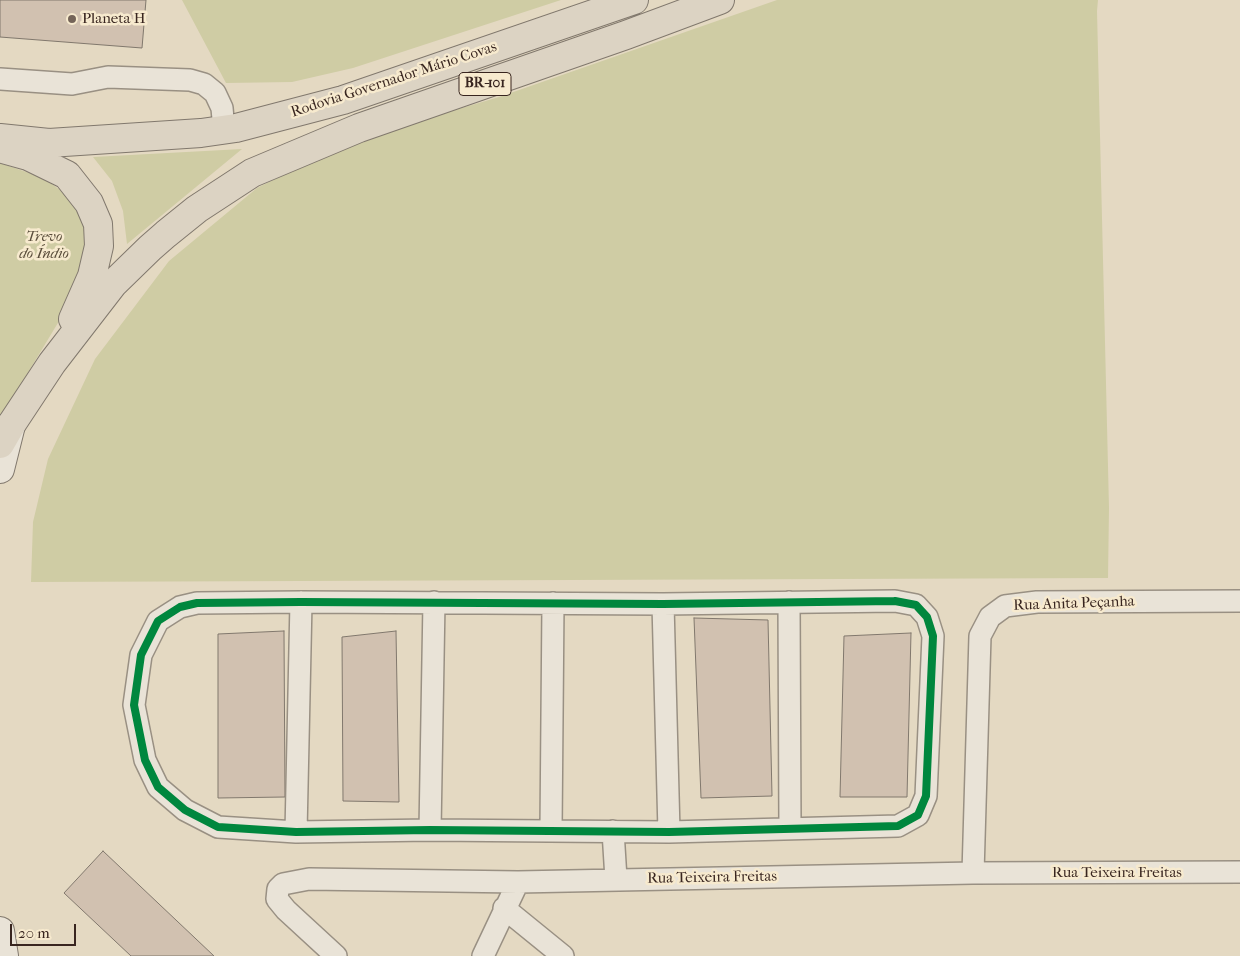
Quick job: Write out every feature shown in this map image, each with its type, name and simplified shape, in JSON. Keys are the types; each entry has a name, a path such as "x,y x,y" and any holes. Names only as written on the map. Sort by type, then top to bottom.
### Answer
{"highway":[{"name":"Rodovia Governador Mário Covas","path":"0,138 49,143 201,133 252,124 343,100 634,0"},
{"name":"BR-101","path":"5,434 52,363 113,284 150,248 197,209 252,173 359,128 720,0"},
{"path":"0,148 28,156 67,175 89,203 98,224 99,246 92,276 52,363"}],"main road":[{"path":"0,469 5,434"},
{"path":"0,931 4,956"}],"street":[{"path":"0,79 72,84 108,77 190,80 204,84 215,93 222,108 224,119 221,130"},
{"path":"895,601 916,606 927,617 933,636 926,796 918,815 898,826 669,832 430,830 296,832 240,830 218,827 185,810 158,787 145,760 134,705 141,655 158,621 180,607 197,603 301,602 662,604 789,602 895,601"},
{"name":"Rua Anita Peçanha","path":"972,873 980,636 990,617 1005,606 1037,602 1240,601"},
{"path":"296,832 301,602"},
{"path":"430,830 434,602"},
{"path":"789,602 790,829"},
{"path":"551,830 553,603"},
{"path":"662,604 669,832"},
{"path":"613,831 616,879"},
{"name":"Rua Teixeira Freitas","path":"336,956 286,910 277,899 278,889 283,884 309,879 518,882 972,873 1240,872"},
{"path":"483,956 504,908 518,882"},
{"path":"504,908 564,956"}],"green space":[{"path":"182,0 561,0 353,68 292,82 226,83"},
{"path":"777,0 1098,0 1109,508 1108,578 31,582 33,522 48,459 95,359 169,261 257,188 350,141 499,97"},
{"path":"242,149 127,244 123,211 112,181 93,157"},
{"name":"Trevo do Índio","path":"0,163 44,178 72,199 88,234 88,273 0,419"}],"building":[{"name":"Planeta H","path":"0,0 146,0 142,48 0,37"},
{"path":"694,618 768,620 772,796 701,798"},
{"path":"284,631 285,797 218,798 218,634"},
{"path":"396,631 399,802 343,801 342,637"},
{"path":"911,633 907,797 840,797 844,636"},
{"path":"103,851 214,956 131,956 64,893"}],"cycle path":[{"path":"895,601 916,605 927,617 933,636 926,796 918,815 898,826 669,832 430,830 296,832 218,827 185,810 158,787 145,760 134,705 141,655 158,621 180,607 197,603 663,604 895,601"}],"place":[{"name":"Planeta H","path":"72,19"}]}
